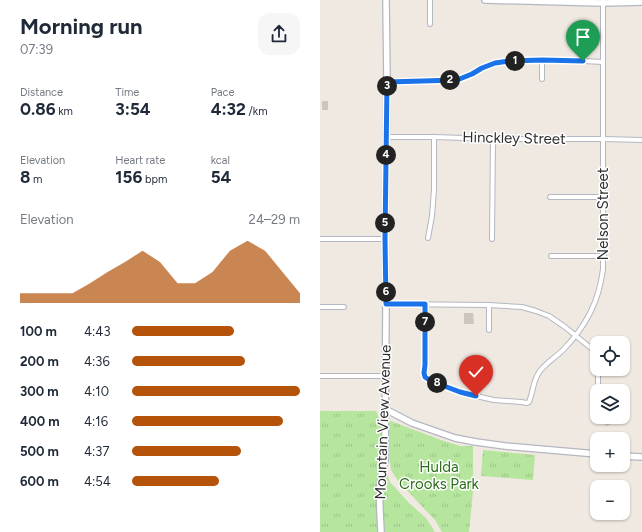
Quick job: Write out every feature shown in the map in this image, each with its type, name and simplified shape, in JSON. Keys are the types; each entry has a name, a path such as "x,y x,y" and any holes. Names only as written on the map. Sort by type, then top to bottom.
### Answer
{"street":[{"name":"Mountain View Avenue","path":"381,532 380,486 385,461 386,0"},
{"path":"430,0 430,24"},
{"path":"485,0 642,2"},
{"name":"Nelson Street","path":"425,304 425,377 431,381 460,392 494,400 527,403 532,396 533,385 540,370 562,351 576,336 592,311 602,280 604,256 603,1"},
{"path":"542,60 542,79"},
{"path":"387,82 457,80 495,63 509,61 542,60 603,62"},
{"name":"Hinckley Street","path":"386,137 642,140"},
{"path":"428,238 432,216 434,189 434,137"},
{"path":"492,239 493,139"},
{"path":"550,197 603,197"},
{"path":"320,239 385,239"},
{"path":"551,256 604,256"},
{"path":"386,304 489,305 522,307 536,311 554,320 590,348"},
{"path":"489,305 489,330"},
{"path":"320,307 344,307"},
{"path":"320,376 385,376"},
{"path":"385,409 412,423 455,438 498,445 590,453"},
{"path":"630,456 642,457"}],"green space":[{"name":"Hulda Crooks Park","path":"320,411 376,411 381,422 382,459 390,482 409,503 426,518 435,532 320,532"},
{"name":"Hulda Crooks Park","path":"388,420 460,446 473,446 473,491 469,532 442,532 435,520 398,481 391,470"},
{"path":"483,450 535,455 533,480 481,476"}],"building":[{"path":"322,101 328,101 328,110 322,110"},
{"path":"464,313 473,313 474,324 464,324"}],"route":[{"path":"476,396 460,392 431,381 425,377 425,304 386,304 385,239 387,82 457,80 495,63 509,61 583,61"}]}
